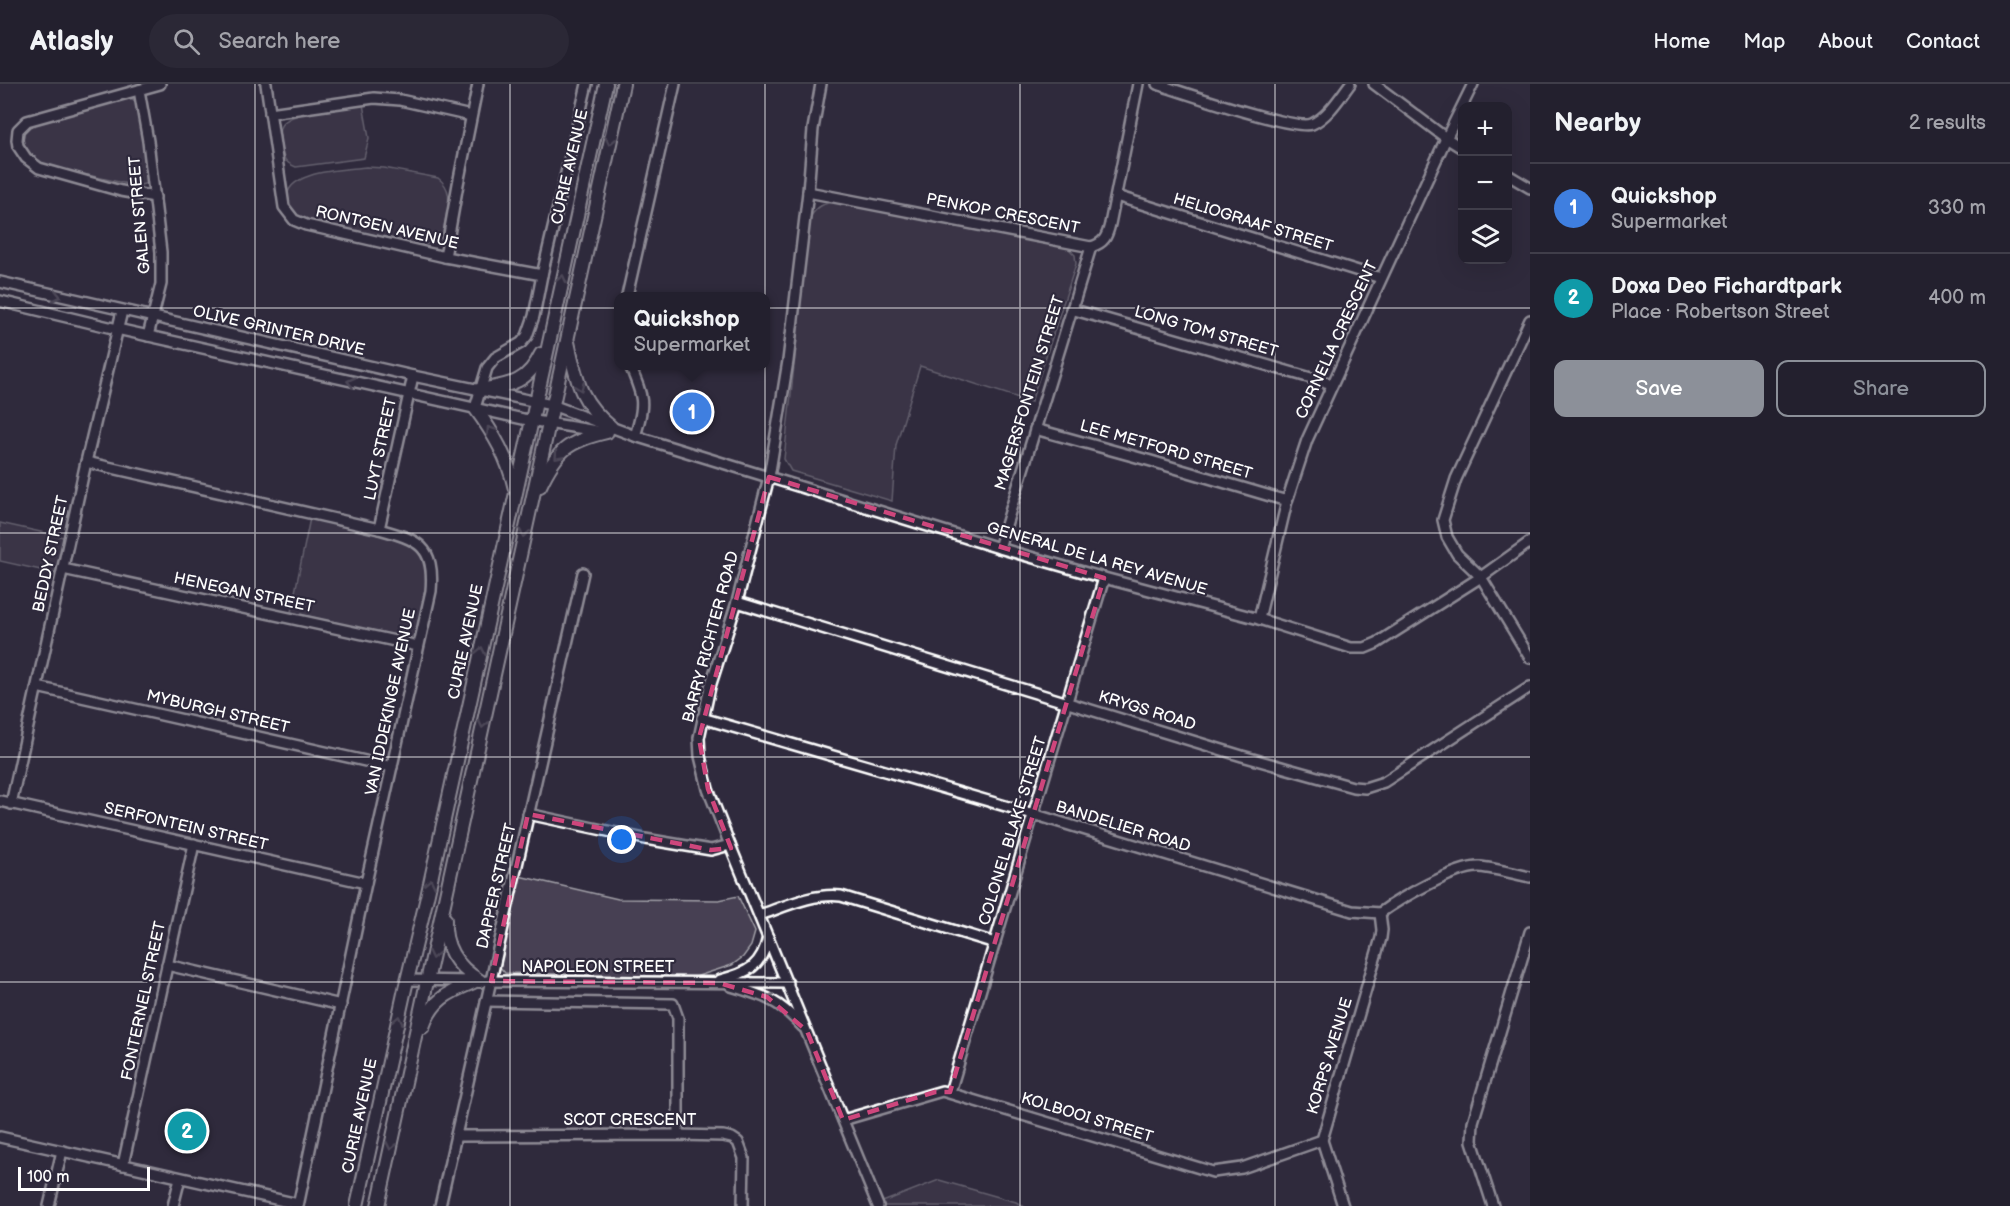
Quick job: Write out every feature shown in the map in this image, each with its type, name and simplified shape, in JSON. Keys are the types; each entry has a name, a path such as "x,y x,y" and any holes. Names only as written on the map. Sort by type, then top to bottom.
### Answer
{"main road":[{"name":"CURIE AVENUE","path":"357,1206 606,84"},
{"name":"CURIE AVENUE","path":"378,1206 623,84"},
{"path":"479,390 513,385 526,376 536,366 549,336"},
{"path":"531,506 549,468 561,452 578,440 609,430 591,409 579,388 567,338"},
{"path":"475,408 501,448 511,470 516,494"},
{"path":"449,882 445,924 447,944 460,966 482,981"},
{"path":"407,1072 426,1019 435,1004 448,994 482,981"}],"street":[{"path":"155,197 121,191 46,171 26,158 17,140 18,130 27,122 160,84"},
{"name":"RONTGEN AVENUE","path":"266,84 284,207 294,220 306,225 445,257 542,275"},
{"path":"445,257 478,84"},
{"name":"CURIE AVENUE","path":"475,408 487,368 495,358 521,343 527,336 534,316 586,84"},
{"path":"628,292 675,84"},
{"name":"BARRY RICHTER ROAD","path":"821,84 813,129 788,361 769,477 702,718 699,738 702,767 730,845 878,1206"},
{"name":"PENKOP CRESCENT","path":"808,192 1091,247 1100,244 1106,238 1138,84"},
{"path":"1157,84 1303,126 1316,122 1322,117 1350,84"},
{"path":"1374,84 1458,146"},
{"name":"CORNELIA CRESCENT","path":"1259,619 1287,501 1307,440 1473,84"},
{"name":"GALEN STREET","path":"139,90 155,197 161,270 161,284 148,336"},
{"path":"270,113 374,98 400,100 471,117"},
{"path":"1512,177 1530,188"},
{"name":"HELIOGRAAF STREET","path":"1116,196 1382,278"},
{"name":"MAGERSFONTEIN STREET","path":"999,548 1091,247"},
{"name":"OLIVE GRINTER DRIVE","path":"0,282 412,376 552,405"},
{"name":"OLIVE GRINTER DRIVE","path":"3,303 548,424"},
{"name":"LONG TOM STREET","path":"1071,309 1332,384"},
{"name":"BEDDY STREET","path":"12,804 86,462 122,311"},
{"path":"1530,320 1456,479 1443,515 1443,527 1457,554 1481,577 1530,658"},
{"path":"632,370 643,407 635,436"},
{"name":"LUYT STREET","path":"379,529 412,376"},
{"name":"GENERAL DE LA REY AVENUE","path":"552,405 609,430"},
{"name":"GENERAL DE LA REY AVENUE","path":"548,424 609,430 635,436 999,548 1259,619 1351,648 1365,648 1377,642 1481,577 1530,542"},
{"name":"LEE METFORD STREET","path":"1035,429 1287,501"},
{"name":"VAN IDDEKINGE AVENUE","path":"86,462 379,529 416,541 428,556 432,579 430,591 298,1205"},
{"name":"HENEGAN STREET","path":"63,569 418,646"},
{"name":"DAPPER STREET","path":"440,1206 486,1001 482,981 528,814 583,573"},
{"name":"COLONEL BLAKE STREET","path":"950,1092 1104,578"},
{"name":"KRYGS ROAD","path":"736,602 1242,756 1360,788 1384,782 1530,687"},
{"name":"MYBURGH STREET","path":"38,687 392,767"},
{"name":"BANDELIER ROAD","path":"702,718 1034,814 1325,904 1352,911 1380,914"},
{"name":"SERFONTEIN STREET","path":"0,801 366,883"},
{"path":"528,814 645,839 711,850 730,845"},
{"name":"FONTERNEL STREET","path":"123,1165 194,844"},
{"path":"1380,914 1403,897 1473,867 1530,877"},
{"path":"760,915 803,900 831,895 995,943"},
{"name":"KORPS AVENUE","path":"1343,1206 1322,1140 1381,938 1380,914"},
{"path":"1493,1206 1472,1141 1473,1122 1530,932"},
{"path":"699,983 723,980 754,966 764,954 768,936"},
{"path":"167,965 341,1005"},
{"name":"NAPOLEON STREET","path":"407,980 788,983"},
{"path":"719,983 767,997 788,1010 807,1031"},
{"path":"486,1001 673,1004 678,1018 678,1135"},
{"name":"KOLBOOI STREET","path":"843,1120 935,1092 950,1092 1213,1172 1242,1168 1322,1140"},
{"name":"SCOT CRESCENT","path":"456,1136 678,1135 732,1138 738,1142 744,1158 743,1206"},
{"path":"0,1137 298,1205"},
{"path":"49,1206 62,1151"},
{"path":"173,1206 180,1178"}],"highlighted area":[{"path":"769,477 1104,578 950,1092 935,1092 843,1120 807,1031 767,997 719,983 491,981 528,814 711,850 731,848 708,789 699,738"}],"shaded area":[{"path":"129,97 138,103 142,113 148,180 144,184 137,186 47,166 34,158 25,147 24,135 33,122"},
{"path":"363,104 369,138 364,158 296,167 285,160 279,132 284,122 304,113"},
{"path":"366,167 438,178 448,193 442,236 432,243 420,245 305,219 289,206 287,199 289,189 296,182 319,173"},
{"path":"836,202 1068,248 1075,255 1076,264 1031,402 920,366 896,445 892,501 791,471 784,459 810,217 821,206"},
{"path":"310,518 403,538 423,553 428,580 417,632 411,638 401,638 291,612"},
{"path":"0,523 68,538 59,574 0,561"},
{"path":"519,876 618,899 719,900 738,896 755,932 751,946 743,957 732,965 695,977 505,973 499,966"},
{"path":"939,1180 1023,1206 881,1206 880,1203"}],"place":[{"name":"Quickshop","path":"692,412"},
{"name":"Doxa Deo Fichardtpark","path":"187,1131"}]}
